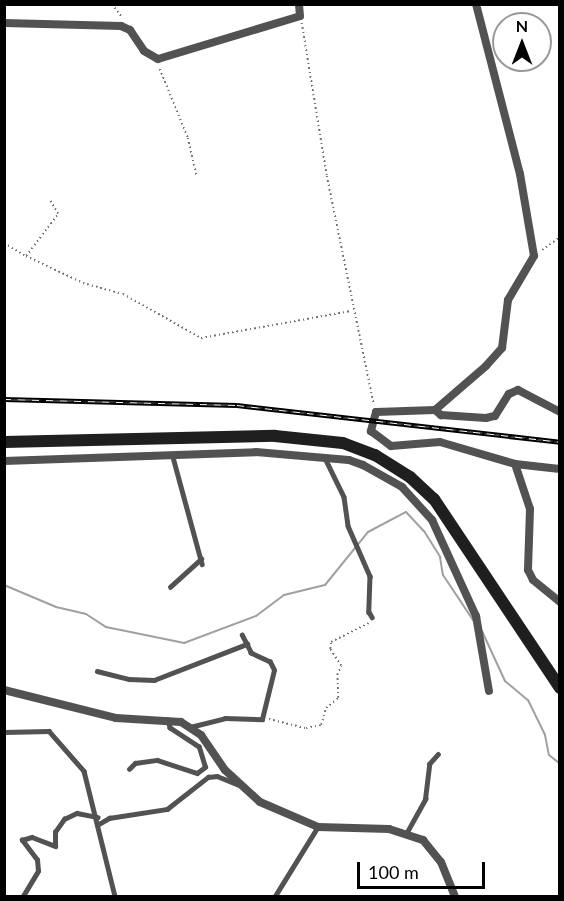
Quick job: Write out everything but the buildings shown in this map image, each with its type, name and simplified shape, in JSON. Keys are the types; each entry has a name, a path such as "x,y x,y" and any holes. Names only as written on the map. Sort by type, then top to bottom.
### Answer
{"main road":[{"path":"4,442 275,436 343,443 375,455 410,477 434,499 560,688"}],"street":[{"path":"4,23 121,26 130,30 144,51 158,59 300,16 299,4"},
{"path":"476,4 520,174 534,256 508,300 502,348 435,410 376,412 371,426 373,436 391,446 440,442 515,464 560,469"},
{"path":"435,410 441,415 486,418 495,416 509,394 518,390 560,412"},
{"path":"4,461 173,458 256,453 325,458 363,465 402,487 420,504 441,538 478,625 489,691"},
{"path":"515,464 530,509 528,570 533,580 560,602"},
{"path":"4,690 116,718 167,720 190,727 241,785 260,802 318,827 348,825 407,832 434,849 455,897"}],"lane":[{"path":"170,587 201,561 173,458"},
{"path":"325,458 344,497 346,520 370,576 369,612 372,617"},
{"path":"190,727 225,718 262,719 274,670 270,662 251,653 242,635"},
{"path":"97,671 129,680 154,680 247,644"},
{"path":"129,769 135,763 157,760 197,772 205,767 199,747 170,728 167,720"},
{"path":"4,732 49,731 84,771 99,820 115,897"},
{"path":"407,832 424,799 429,764 438,754"},
{"path":"23,897 38,871 37,860 22,840 32,837 56,846 55,832 64,819 76,813 99,820 167,809 208,777 217,776 241,785"},
{"path":"275,897 318,827"}],"path":[{"path":"112,4 123,18 121,26"},
{"path":"300,16 353,311 376,412"},
{"path":"158,59 188,138 197,177"},
{"path":"26,256 58,214 50,199"},
{"path":"534,256 560,237"},
{"path":"4,243 83,283 123,294 201,338 353,311"},
{"path":"262,719 282,720 306,728 321,725 326,708 338,698 337,675 341,666 330,648 331,642 369,623 372,617"}],"waterway":[{"path":"4,585 56,607 86,614 106,627 184,643 256,616 284,595 325,585 368,532 406,512 424,531 440,557 443,575 473,620"},
{"path":"482,631 505,681 528,700 545,735 549,755 560,764"}],"railway":[{"path":"4,399 237,405 560,442"}]}
